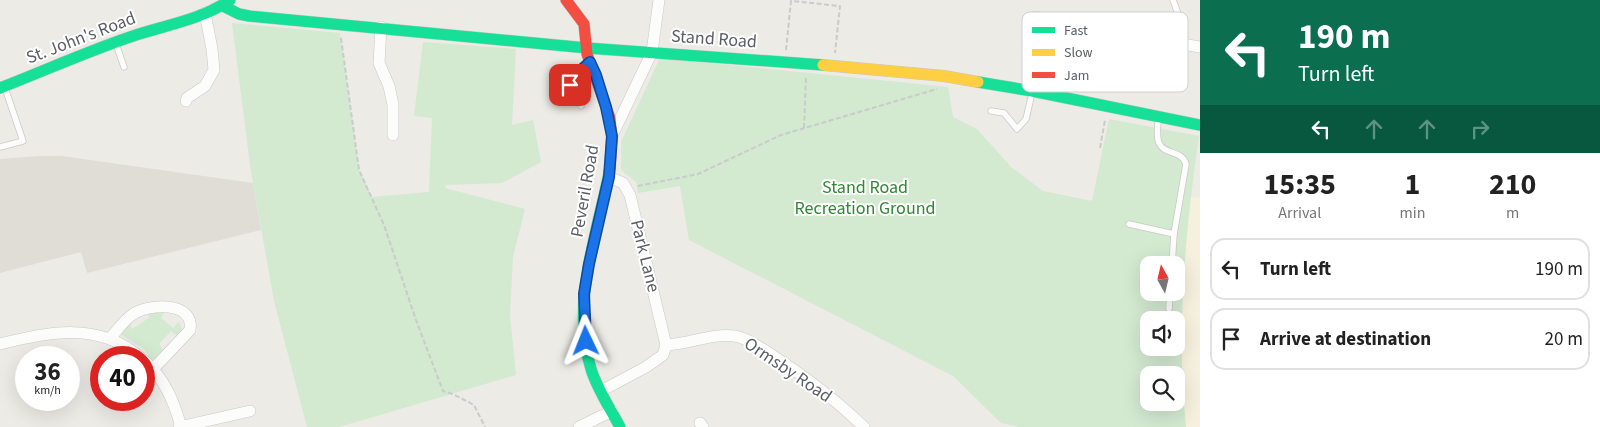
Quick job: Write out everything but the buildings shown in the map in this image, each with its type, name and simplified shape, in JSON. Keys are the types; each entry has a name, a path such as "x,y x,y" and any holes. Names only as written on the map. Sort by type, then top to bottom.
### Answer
{"street":[{"name":"Peveril Road","path":"566,0 584,23 588,57 606,107 612,136 609,177 584,294 586,341 591,367 620,427"},
{"path":"612,136 652,52 659,0"},
{"name":"Stand Road","path":"226,3 239,14 587,48 807,63 944,76 1022,89"},
{"name":"St. John's Road","path":"2,87 116,42 205,13 226,3"},
{"path":"186,101 187,98 205,86 214,70 205,13"},
{"path":"381,27 379,63 393,105 393,135"},
{"name":"Stand Road","path":"1037,92 1200,125"},
{"path":"609,177 623,183 627,190"},
{"name":"Park Lane","path":"627,190 630,195 666,345"},
{"path":"110,338 131,315 144,308 154,306 182,311 189,317 190,330 155,368"},
{"path":"0,344 41,334 86,332 110,338 126,346"},
{"name":"Ormsby Road","path":"666,345 683,344 718,335 737,336 758,346 780,360 826,393 857,425"},
{"path":"601,391 663,355 666,345"},
{"path":"155,371 174,404 180,427 250,411"},
{"path":"579,427 612,411"}],"lane":[{"path":"1166,0 1174,2"},
{"path":"116,42 124,67"},
{"path":"581,106 570,85 578,73 590,62"},
{"path":"0,147 23,141 2,87"},
{"path":"991,111 1004,113 1017,130 1026,119 1032,92"},
{"path":"1158,116 1158,142 1162,148 1182,155 1186,164 1174,234 1173,256"},
{"path":"1129,224 1174,234"},
{"path":"1169,301 1169,309"}],"path":[{"path":"785,62 790,1 840,6 834,66"},
{"path":"339,24 359,170 384,225 416,320 443,391 474,405 485,427"},
{"path":"804,128 807,63"},
{"path":"627,190 636,186 698,174 781,135 942,88 944,76"},
{"path":"1100,148 1108,105"}],"shaded area":[{"path":"62,156 253,183 261,230 87,273 81,252 0,273 0,159"},
{"path":"1190,197 1200,198 1200,427 1186,427 1184,411 1185,366 1181,366 1182,356 1185,356 1185,311 1183,311 1183,301 1185,301 1185,258"}],"green space":[{"path":"232,23 340,33 359,170 372,197 429,192 432,118 414,116 423,42 516,49 512,125 533,120 541,162 502,183 446,185 445,188 525,209 513,257 510,315 516,375 339,427 307,427 274,301 250,165"},
{"name":"Stand Road Recreation Ground","path":"660,58 948,87 953,117 977,129 1011,167 1043,191 1092,201 1109,119 1199,136 1185,263 1185,256 1140,256 1140,301 1183,301 1182,311 1140,311 1140,356 1182,356 1182,366 1140,366 1140,411 1185,411 1186,427 1019,427 1001,423 953,376 689,240 680,186 638,193 636,182 621,170 621,142"},
{"path":"147,310 165,310 161,318 173,328 179,322 182,330 179,337 171,331 159,344 164,352 155,358 155,346 139,346 120,334 129,322 132,329 149,318"}],"traffic: fast":[{"path":"0,88 116,42 207,13 230,0"},
{"path":"223,6 239,14 249,16 587,48 823,65"},
{"path":"978,82 1022,89"},
{"path":"1037,92 1200,125"},
{"path":"610,168 588,267 583,318 585,344 591,369 600,391 620,427"}],"traffic: slow":[{"path":"823,65 944,76 978,82"}],"traffic: jam":[{"path":"566,0 584,24 587,54 610,118 612,138 610,168"}],"route":[{"path":"570,85 578,73 590,62 606,107 612,136 609,177 584,294 586,341"}]}
